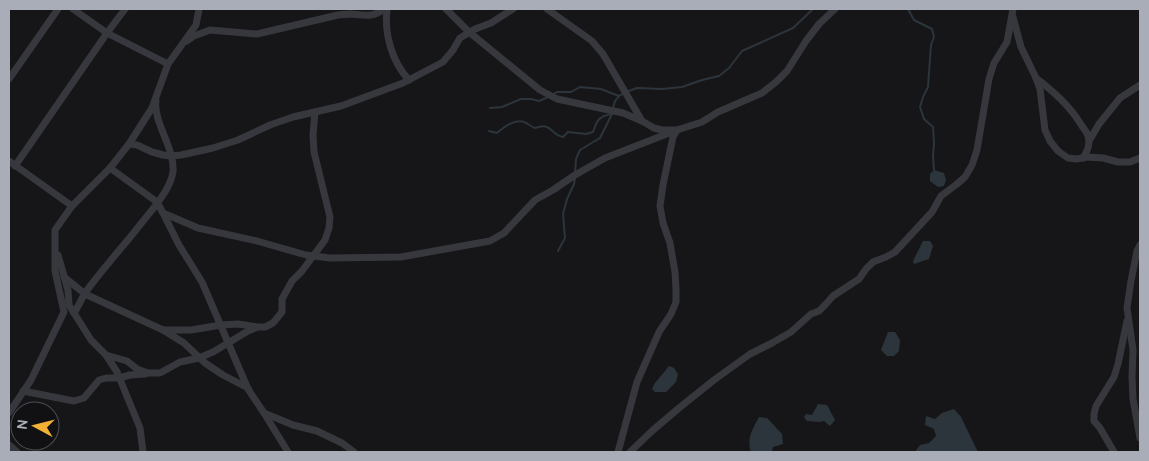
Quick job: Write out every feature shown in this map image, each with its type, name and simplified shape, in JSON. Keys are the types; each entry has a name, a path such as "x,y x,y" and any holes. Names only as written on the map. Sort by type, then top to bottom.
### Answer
{"street":[{"path":"9,79 58,9"},
{"path":"73,9 106,33 168,64"},
{"path":"72,206 12,163 125,9"},
{"path":"9,413 31,380 64,312 55,271 55,230 72,206 110,168 129,144 152,108 168,64 196,25 199,9"},
{"path":"183,44 194,36 210,30 257,34 338,15 363,16 376,14 385,9 387,34 398,63 409,80"},
{"path":"446,9 469,32 540,90 557,99 623,113 654,128 677,130"},
{"path":"129,144 171,156 213,148 238,140 293,117 341,106 409,80 443,62 460,38 513,9"},
{"path":"547,9 592,41 603,54 642,122"},
{"path":"163,214 198,228 314,256 330,258 401,257 490,241 504,233 535,200 605,158 702,122 718,112 762,93 786,71 819,24 835,9"},
{"path":"1011,10 1021,47 1040,89 1045,130 1050,141 1068,158 1096,157 1118,162 1130,162 1140,158"},
{"path":"630,452 672,414 722,375 750,354 791,332 811,314 819,311 833,296 859,278 873,262 894,252 932,212 941,196 965,176 972,165 977,150 989,79 994,63 1007,42 1011,10"},
{"path":"1036,78 1059,96 1070,108 1086,131 1089,141"},
{"path":"1082,158 1087,152 1089,141 1099,124 1120,98 1140,85"},
{"path":"74,313 85,294 169,186 173,171 171,156 155,106 158,93"},
{"path":"163,330 191,330 238,324 265,327 273,323 282,312 282,299 292,281 326,240 329,228 330,217 314,152 315,112"},
{"path":"618,452 638,382 659,332 671,314 676,302 675,272 670,243 663,224 660,206 673,137 677,130"},
{"path":"110,168 157,202 179,245 202,282 248,389 288,452"},
{"path":"55,230 58,253 68,290 69,304 91,340 106,355 117,372 140,428 143,452"},
{"path":"1140,245 1128,294 1127,308 1134,350 1132,377 1140,438"},
{"path":"64,277 85,294 163,330 184,343 199,358 223,375 248,389"},
{"path":"1114,452 1094,421 1094,414 1096,406 1114,377 1128,318"},
{"path":"23,391 74,400 84,398 100,380 160,373 180,362 199,358 213,352 248,330 258,327"},
{"path":"106,355 127,361 137,369 148,373"},
{"path":"264,413 293,425 317,431 342,443 354,452"},
{"path":"9,445 17,452"}],"shaded area":[{"path":"934,170 944,173 946,180 944,186 938,187 930,181 930,174"},
{"path":"923,241 930,241 933,246 929,259 914,264 913,261"},
{"path":"888,332 895,332 900,340 899,351 894,356 887,356 881,350"},
{"path":"669,366 674,368 678,374 676,382 666,392 655,392 652,389 655,383"},
{"path":"818,404 827,405 835,420 830,426 824,421 807,421 804,417 806,414 812,415"},
{"path":"954,409 961,417 978,452 915,452 920,445 929,443 936,436 934,429 925,425 926,416 935,419 942,413"},
{"path":"759,417 767,418 782,434 783,444 773,447 772,451 776,452 751,452 749,442"}],"waterway":[{"path":"613,108 619,96 637,88 662,89 682,87 719,76 729,68 742,51 793,28 813,9"},
{"path":"908,9 914,20 932,29 934,37 931,45 928,87 920,107 924,119 933,127 934,170"},
{"path":"552,95 557,92 571,92 580,87 601,89 619,96"},
{"path":"490,108 502,107 521,99 539,101 548,97"},
{"path":"489,131 497,133 509,124 520,121 535,128 548,127 563,137 568,132 586,134 593,132 601,117 612,113"},
{"path":"575,173 576,159 580,150 600,138 612,114"},
{"path":"558,251 565,238 563,214 575,178"}]}
